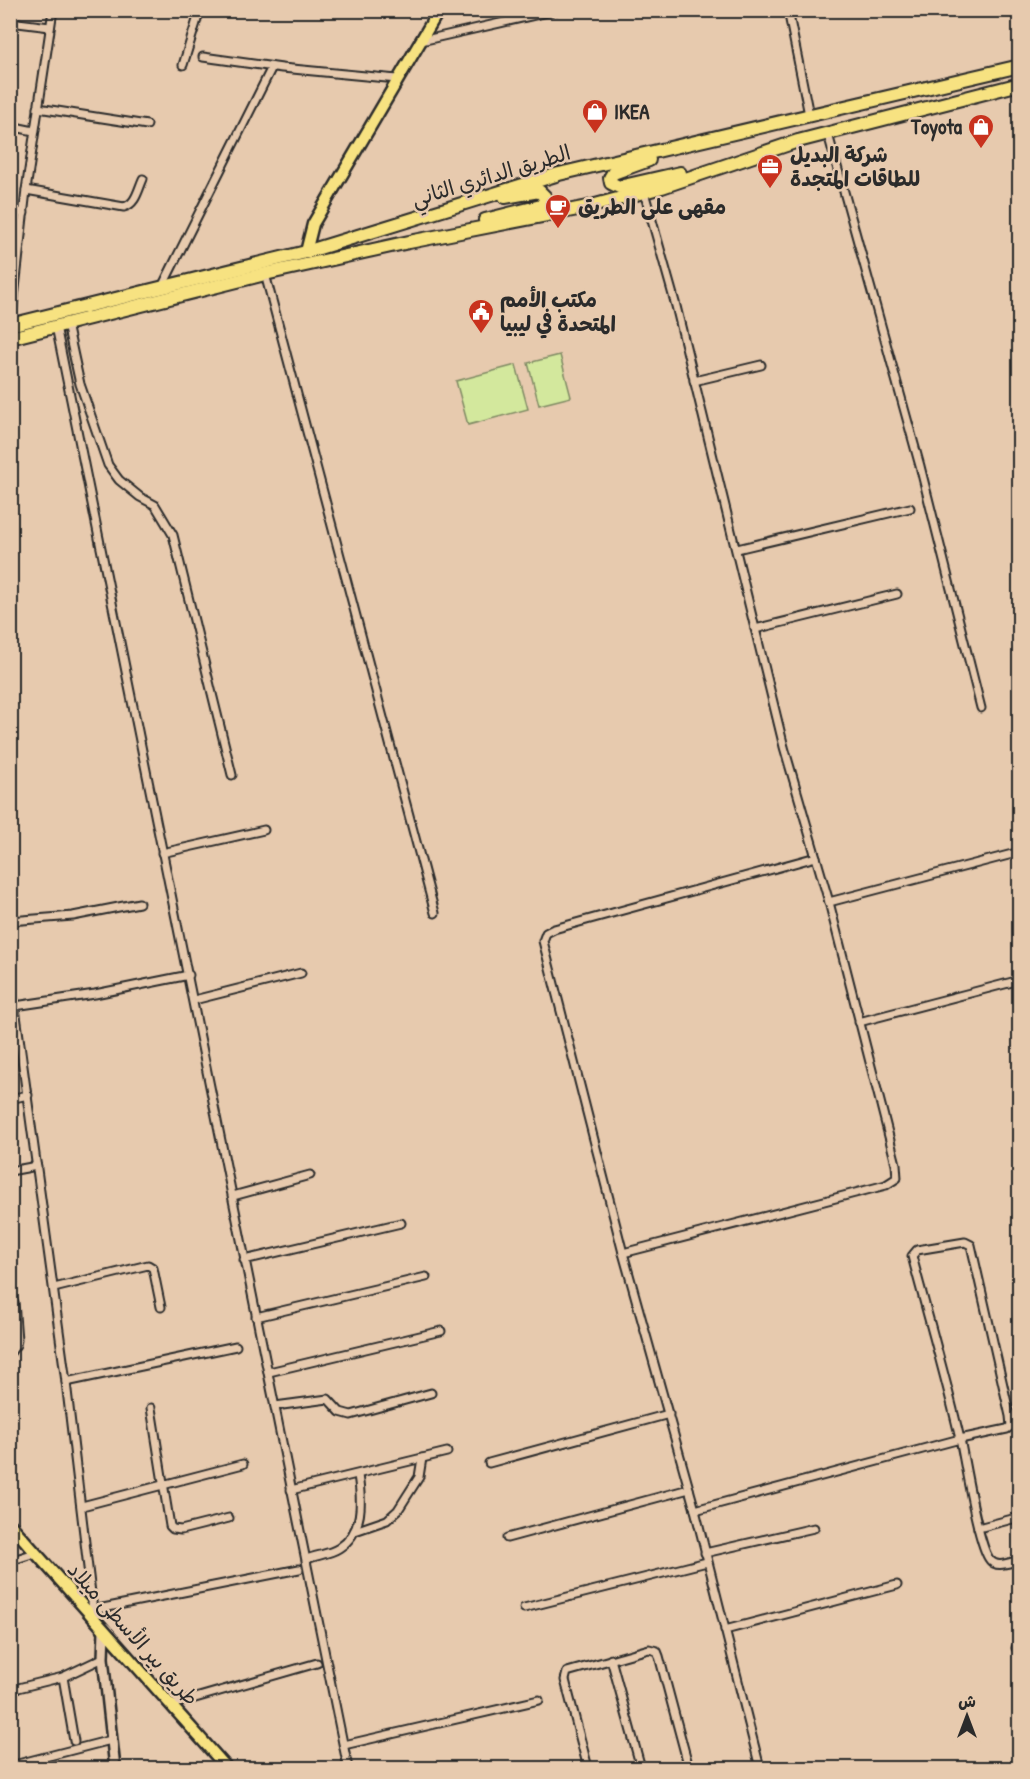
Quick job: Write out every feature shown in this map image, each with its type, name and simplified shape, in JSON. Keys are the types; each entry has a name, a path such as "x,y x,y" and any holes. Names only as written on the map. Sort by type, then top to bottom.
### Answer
{"highway":[{"name":"الطريق الدائري الثاني","path":"11,325 306,252 559,174 1020,66"},
{"name":"الطريق الدائري الثاني","path":"10,338 265,274 409,242 588,207 644,192 798,141 1020,84"},
{"path":"715,138 613,173 610,178 611,183 618,187 667,177 798,141"},
{"path":"409,242 535,208 545,201 545,197 539,191 532,191 458,206"}],"main road":[{"path":"306,252 314,224 439,10"},
{"name":"طريق بير الأسطى ميلاد","path":"10,1524 91,1612 104,1630 227,1768"},
{"path":"104,1630 103,1658 116,1768"}],"street":[{"path":"11,325 26,190 52,10"},
{"path":"183,65 200,10"},
{"path":"421,41 557,10"},
{"path":"788,10 809,115"},
{"path":"10,22 50,27"},
{"path":"203,57 272,67 398,79"},
{"path":"162,287 272,67"},
{"path":"38,108 147,125"},
{"path":"10,126 34,131"},
{"path":"828,134 920,466 981,708"},
{"path":"26,190 128,207 134,201 143,179"},
{"path":"623,1253 892,1183 897,1179 898,1173 829,902 784,747 676,306 644,192"},
{"path":"10,211 24,213"},
{"path":"265,274 435,913"},
{"path":"62,325 108,465 119,480 140,497 155,505 173,535 232,775"},
{"path":"62,325 162,853 189,975 244,1260 269,1372 348,1768"},
{"path":"693,381 761,365"},
{"path":"737,549 910,508"},
{"path":"755,629 897,594"},
{"path":"162,853 264,830"},
{"path":"829,902 1020,852"},
{"path":"760,1768 695,1510 623,1253 544,943 546,933 554,928 816,857"},
{"path":"10,921 73,916 139,903"},
{"path":"10,971 66,1382 91,1612 299,1569"},
{"path":"194,1000 301,973"},
{"path":"15,1006 95,994 189,975"},
{"path":"859,1022 1020,980"},
{"path":"10,1099 28,1095"},
{"path":"10,1172 37,1166"},
{"path":"233,1196 310,1175"},
{"path":"244,1260 401,1222"},
{"path":"695,1510 960,1439 1006,1429 1011,1422 971,1245 965,1242 917,1250 912,1256 960,1439 978,1528 987,1557 992,1563 1000,1565 1020,1560"},
{"path":"54,1288 148,1265 153,1268 160,1307"},
{"path":"256,1317 426,1277"},
{"path":"10,1300 14,1302 17,1340 16,1346 10,1353"},
{"path":"269,1372 441,1331"},
{"path":"66,1382 236,1346"},
{"path":"275,1406 328,1400 340,1412 351,1415 431,1393"},
{"path":"152,1408 170,1526 173,1529 182,1530 229,1518"},
{"path":"489,1463 669,1414"},
{"path":"291,1490 447,1452"},
{"path":"355,1531 387,1520 398,1510 419,1477 422,1458"},
{"path":"81,1506 243,1464"},
{"path":"307,1559 339,1548 355,1531 359,1521 358,1475"},
{"path":"507,1538 689,1489"},
{"path":"978,1528 1020,1517"},
{"path":"705,1552 814,1528"},
{"path":"10,1561 35,1553"},
{"path":"524,1608 707,1562"},
{"path":"725,1630 897,1585"},
{"path":"588,1768 565,1676 570,1670 649,1649 657,1651 689,1768"},
{"path":"10,1689 63,1677 103,1658"},
{"path":"611,1659 641,1768"},
{"path":"171,1705 316,1663"},
{"path":"63,1677 74,1741"},
{"path":"344,1745 539,1700"},
{"path":"10,1766 25,1766 111,1740"}],"green space":[{"path":"560,355 571,397 539,405 528,363"},
{"path":"516,365 528,409 468,425 456,381"}],"place":[{"name":"IKEA","path":"595,135"},
{"name":"Toyota","path":"981,150"},
{"name":"شركة البديل للطاقات المتجدة","path":"770,190"},
{"name":"مقهى على الطريق","path":"558,230"},
{"name":"مكتب الأمم المتحدة في ليبيا","path":"481,335"}]}
